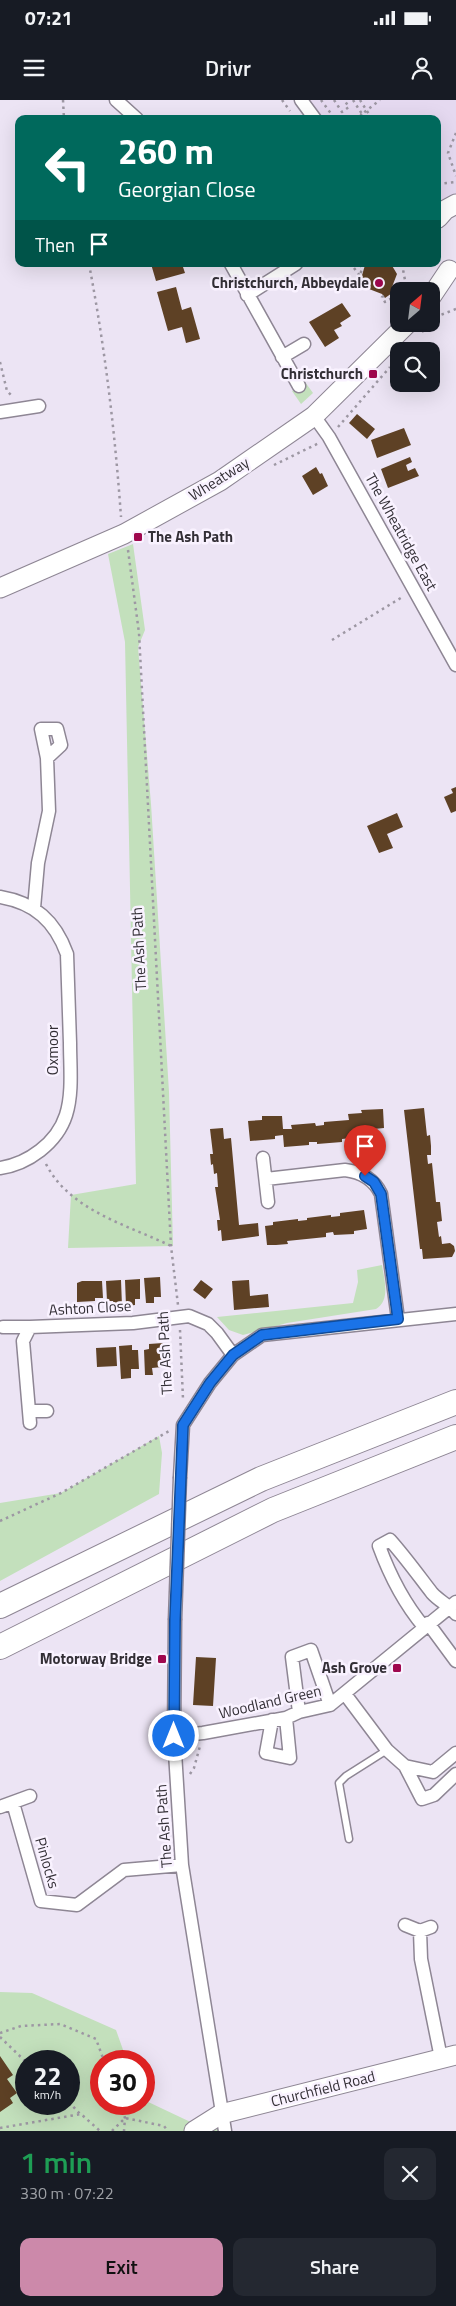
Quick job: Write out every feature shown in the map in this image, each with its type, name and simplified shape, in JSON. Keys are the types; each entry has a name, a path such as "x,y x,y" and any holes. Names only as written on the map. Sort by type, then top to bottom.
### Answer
{"highway":[{"path":"0,1606 261,1479 456,1402"},
{"path":"0,1647 273,1510 456,1437"}],"street":[{"path":"116,100 132,115"},
{"path":"301,100 312,115"},
{"path":"232,267 299,386"},
{"path":"247,296 291,267"},
{"path":"440,282 448,267"},
{"name":"Wheatway","path":"0,588 220,481 314,416 399,332"},
{"path":"282,356 304,344"},
{"path":"0,412 39,406"},
{"name":"The Wheatridge East","path":"314,416 329,437 456,665"},
{"path":"34,908 38,863 50,811 47,758"},
{"name":"Oxmoor","path":"0,897 14,899 34,908 48,921 61,938 67,954 70,1070 68,1105 65,1118 58,1130 43,1149 10,1166 0,1168"},
{"path":"263,1158 268,1202"},
{"path":"266,1180 345,1170 357,1172 374,1182 381,1194 398,1319"},
{"name":"The Ash Path","path":"223,2122 182,1865 177,1794 174,1736 175,1620 183,1425 210,1383 233,1355 262,1335 456,1314"},
{"name":"Ashton Close","path":"47,1411 30,1417 24,1341 30,1326 133,1322 180,1316 196,1317 218,1333 233,1355"},
{"path":"3,1328 30,1326"},
{"path":"454,1608 434,1595 413,1566 390,1540 379,1546 391,1578 409,1610 426,1625 456,1661"},
{"name":"Woodland Green","path":"174,1736 203,1733 286,1718 299,1712 330,1705 426,1625 454,1608"},
{"path":"299,1712 292,1657 311,1650 330,1705"},
{"path":"345,1694 387,1750 405,1766 422,1799 434,1795 456,1774"},
{"path":"272,1720 266,1753 290,1758 286,1718"},
{"path":"405,1766 433,1772 456,1753"},
{"path":"0,1807 30,1796"},
{"name":"Pinlocks","path":"13,1803 41,1901 76,1905 124,1870 182,1865"},
{"path":"405,1925 425,1929 422,1959 449,2057"},
{"name":"Churchfield Road","path":"194,2131 449,2057"}],"lane":[{"path":"349,1838 339,1783 346,1776 387,1750"}],"path":[{"path":"63,100 64,115"},
{"path":"321,100 333,115"},
{"path":"334,100 342,112 349,107 344,100"},
{"path":"353,100 362,114 380,100"},
{"path":"360,100 369,115"},
{"path":"456,132 448,153 456,176"},
{"path":"441,184 456,182"},
{"name":"The Ash Path","path":"90,267 99,318 115,433 122,528 130,560 139,633 171,1246 180,1316 183,1425"},
{"path":"355,267 352,269 360,276 361,267"},
{"path":"403,267 405,282"},
{"path":"384,296 382,297 385,302 390,299"},
{"path":"440,315 456,309"},
{"path":"329,437 390,366"},
{"path":"122,528 130,516"},
{"path":"332,640 414,590"},
{"path":"46,1164 72,1195 105,1217 171,1246"},
{"path":"0,1521 61,1492 159,1436 183,1425"},
{"path":"177,1794 194,1768 203,1733"},
{"path":"0,2033 21,2026 60,2024 96,2039 100,2050"},
{"path":"0,2037 15,2051"},
{"path":"0,2128 81,2114 100,2131"},
{"path":"124,2115 124,2131"},
{"path":"112,2131 125,2118"},
{"path":"125,2118 164,2126 168,2131"}],"shaded area":[{"path":"301,100 456,100 456,204 441,205 441,115 312,115"}],"green space":[{"path":"305,382 313,393 301,404 292,391"},
{"path":"133,544 145,630 138,647 151,804 169,1092 173,1246 68,1248 71,1195 136,1184 125,642 108,554"},
{"path":"382,1265 385,1295 381,1305 376,1309 287,1323 243,1335 229,1330 217,1317 353,1303 358,1282 357,1270"},
{"path":"159,1436 162,1453 159,1494 0,1581 0,1503 61,1493"},
{"path":"0,1992 32,1993 116,2030 123,2050 90,2050 90,2115 155,2115 155,2105 199,2126 221,2114 225,2131 0,2131"}],"building":[{"path":"152,267 183,267 185,273 156,281"},
{"name":"Christchurch, Abbeydale","path":"364,267 393,267 397,274 394,282 390,282 390,294 385,298 382,294 369,289 361,279"},
{"path":"176,287 182,310 191,307 200,339 186,343 182,327 168,331 157,292"},
{"path":"342,303 351,316 340,323 342,326 334,330 339,338 325,347 309,322"},
{"path":"357,414 375,429 367,439 349,423"},
{"path":"404,428 411,445 377,458 371,440"},
{"path":"410,457 412,462 406,465 408,471 415,468 419,476 388,488 381,469"},
{"path":"316,467 320,474 322,473 328,486 313,495 302,476"},
{"path":"456,787 456,811 451,813 444,797 453,793 451,789"},
{"path":"397,813 403,827 387,834 393,848 379,853 367,826"},
{"path":"424,1108 427,1136 430,1135 431,1146 431,1155 427,1155 428,1164 432,1163 436,1202 440,1202 442,1221 437,1222 439,1237 441,1236 442,1244 450,1243 454,1246 455,1251 452,1257 423,1259 422,1249 420,1249 404,1110"},
{"path":"383,1109 384,1128 374,1129 375,1132 350,1134 351,1138 342,1139 342,1142 317,1144 317,1142 309,1142 309,1145 284,1147 283,1135 275,1136 275,1139 250,1141 248,1121 262,1120 262,1116 282,1116 283,1129 292,1129 291,1125 315,1123 316,1126 324,1125 324,1122 349,1120 348,1114 362,1113 361,1110"},
{"path":"223,1128 224,1139 231,1138 239,1225 258,1223 259,1236 222,1241 221,1230 218,1231 217,1220 220,1220 215,1187 218,1187 217,1173 214,1174 213,1164 211,1165 210,1154 213,1154 210,1129"},
{"path":"364,1210 367,1229 354,1231 354,1234 334,1235 333,1232 326,1233 326,1237 287,1241 288,1244 267,1245 265,1226 273,1225 273,1222 298,1219 298,1221 307,1220 307,1218 331,1215 331,1217 340,1216 340,1213"},
{"path":"160,1277 161,1297 154,1297 154,1303 146,1303 144,1278"},
{"path":"140,1279 140,1299 135,1299 135,1305 126,1306 125,1280"},
{"path":"121,1280 122,1306 113,1306 113,1301 107,1301 106,1281"},
{"path":"201,1280 213,1289 205,1299 193,1290"},
{"path":"249,1280 250,1296 268,1294 269,1307 234,1310 232,1281"},
{"path":"82,1281 102,1281 103,1298 95,1298 95,1301 77,1302 77,1283"},
{"path":"163,1343 162,1367 152,1368 153,1375 145,1375 144,1350 149,1349 149,1344"},
{"path":"132,1345 132,1350 138,1350 139,1369 131,1369 131,1378 121,1379 119,1346"},
{"path":"116,1347 117,1366 97,1367 96,1348"},
{"path":"196,1657 216,1658 213,1706 193,1705"},
{"path":"0,2056 13,2075 7,2079 15,2090 15,2094 10,2098 13,2103 0,2112"}],"place":[{"name":"Christchurch, Abbeydale","path":"379,283"},
{"name":"Christchurch","path":"373,374"},
{"name":"The Ash Path","path":"138,537"},
{"name":"Motorway Bridge","path":"162,1659"},
{"name":"Ash Grove","path":"397,1668"}],"route":[{"path":"174,1736 175,1620 183,1425 210,1383 233,1355 262,1335 398,1319 381,1194 374,1182 365,1176"}]}
